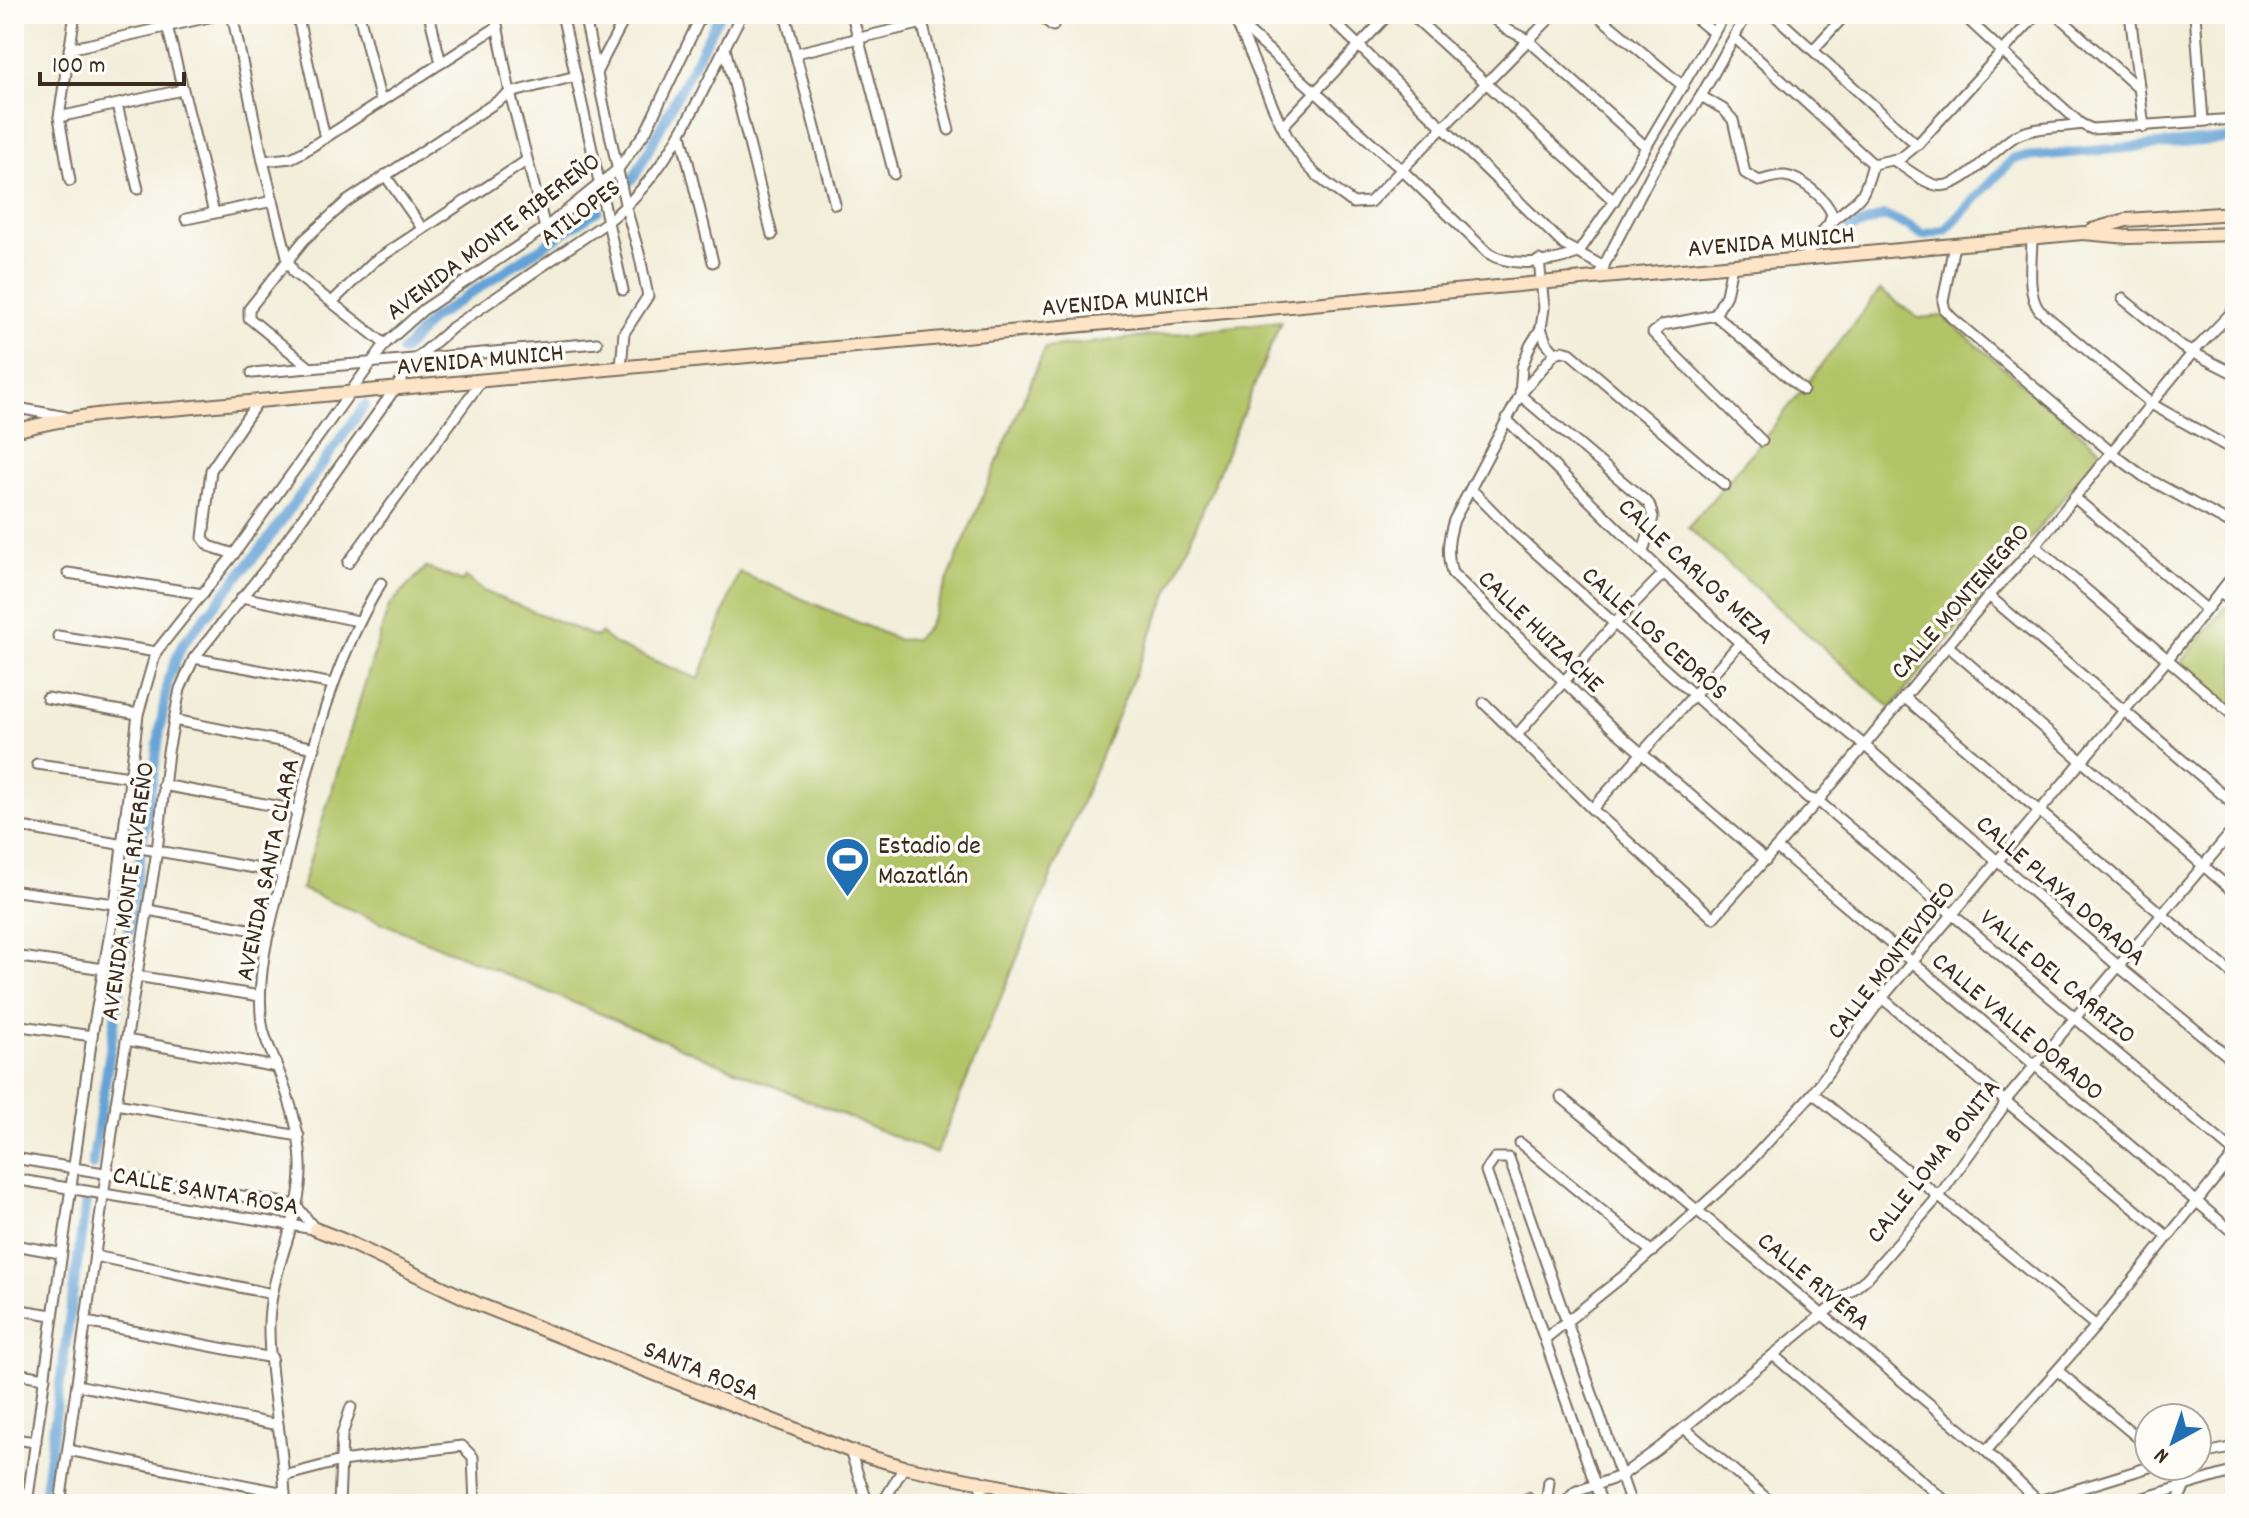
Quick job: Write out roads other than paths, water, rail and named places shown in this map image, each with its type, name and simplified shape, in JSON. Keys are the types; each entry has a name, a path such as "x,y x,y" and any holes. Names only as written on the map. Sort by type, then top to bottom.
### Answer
{"main road":[{"path":"2083,233 2126,220 2235,213"},
{"name":"AVENIDA MUNICH","path":"14,431 66,417 2083,233"},
{"path":"2083,233 2129,237 2235,234"},
{"name":"SANTA ROSA","path":"315,1229 478,1304 850,1451 904,1467 1087,1504"}],"street":[{"path":"70,181 59,117 75,14"},
{"path":"164,14 214,213"},
{"path":"69,49 222,14"},
{"path":"232,14 263,161 294,273 385,344"},
{"path":"297,14 325,138"},
{"path":"359,14 381,102"},
{"path":"429,14 441,63"},
{"path":"495,14 510,93 545,228"},
{"path":"562,14 623,290"},
{"path":"584,14 648,296 624,333 621,367"},
{"path":"597,71 627,14"},
{"name":"AVENIDA MONTE RIBEREÑO","path":"372,362 385,344 423,310 545,228 618,169 646,131 702,14"},
{"name":"ATILOPES","path":"417,358 453,327 626,208 657,172 681,134 742,14"},
{"path":"785,14 835,204"},
{"path":"852,14 894,174"},
{"path":"1038,14 1053,26"},
{"path":"1326,14 1564,245 1604,267"},
{"path":"1283,126 1389,14"},
{"path":"1411,14 1614,201"},
{"path":"1488,14 1506,29 1528,40 1645,146"},
{"path":"1234,18 1301,159 1353,203 1360,205 1370,202 1554,14"},
{"path":"1596,14 1683,86"},
{"path":"1691,14 1714,33"},
{"path":"1234,18 1402,170 1488,253 1499,259 1539,260 1578,253 1614,201 1725,14"},
{"path":"1595,278 1604,267 1653,171 1701,96 1747,14"},
{"path":"1773,14 1917,145"},
{"path":"1813,50 1846,14"},
{"path":"1962,14 2081,124 2092,129 2235,119"},
{"path":"1873,164 1901,158 1917,145 2037,14"},
{"path":"2056,14 2139,89"},
{"path":"2130,14 2144,127"},
{"path":"2195,14 2203,121"},
{"path":"796,53 921,18 949,130"},
{"path":"263,161 291,158 497,27"},
{"path":"1734,37 1873,164"},
{"path":"725,48 772,235"},
{"path":"309,367 249,318 249,309 288,260 331,215 385,175 510,93 576,76"},
{"path":"59,117 182,90"},
{"path":"1701,96 1723,109 1733,120 1745,173 1759,181 1777,176 1795,178 1828,206 1832,214 1829,224"},
{"path":"117,105 138,189"},
{"path":"1893,160 1935,185 1946,186 1956,182 2014,137 2030,131 2081,124"},
{"path":"681,134 713,262"},
{"path":"1638,159 1653,171"},
{"path":"332,302 373,262 526,161"},
{"path":"1804,258 1829,224 1859,202 1873,164"},
{"path":"385,175 422,228"},
{"path":"186,219 273,201"},
{"path":"1604,215 1623,227"},
{"path":"2032,238 2034,303 2153,405 2235,451"},
{"path":"1954,245 1944,287 1945,310 2112,453 2143,476 2235,526"},
{"name":"CALLE HUIZACHE","path":"1539,260 1544,308 1541,328 1522,367 1520,395 1454,520 1448,537 1448,562 1452,573 1563,682 1766,860"},
{"path":"1715,315 1726,295 1732,265"},
{"path":"2123,299 2182,347 2235,374"},
{"name":"CALLE MONTENEGRO","path":"1592,809 1713,918 1818,801 1989,596 2035,546 2194,351 2235,309"},
{"path":"1715,315 1663,325 1655,330 1655,336 1762,441"},
{"path":"1715,315 1803,390"},
{"path":"1541,328 1546,342 1559,352 1570,353 1725,485"},
{"path":"252,373 597,343"},
{"path":"1559,352 1520,395 1649,504 1653,517 1643,552"},
{"name":"AVENIDA MONTE RIVEREÑO","path":"60,1504 116,1104 180,689 194,658 271,562 417,358"},
{"name":"AVENIDA MONTE RIVEREÑO","path":"27,1504 60,1253 124,845 138,714 156,652 234,554 372,362"},
{"path":"348,563 482,380"},
{"path":"234,554 209,546 203,538 210,476 220,455 258,401"},
{"path":"14,411 23,409 66,417"},
{"name":"CALLE CARLOS MEZA","path":"1506,419 1740,643 1864,745"},
{"name":"CALLE LOS CEDROS","path":"1471,489 1514,533 1692,695 1808,798 1818,801"},
{"path":"2075,498 2206,609"},
{"path":"2035,546 2235,717"},
{"path":"68,573 203,594"},
{"path":"1517,735 1615,623 1664,573"},
{"name":"CALLE MONTEVIDEO","path":"1546,1338 1652,1252 1742,1170 1813,1093 1882,998 2167,660 2235,573"},
{"name":"AVENIDA SANTA CLARA","path":"285,1504 269,1329 275,1275 292,1225 301,1176 299,1136 262,1026 260,996 269,933 297,810 333,684 358,621 381,583"},
{"path":"2221,594 2235,603"},
{"path":"1989,596 2235,805"},
{"path":"242,597 358,621"},
{"path":"58,636 156,652"},
{"path":"1484,703 1592,809 1740,643"},
{"path":"1948,646 2235,893"},
{"path":"194,658 333,684"},
{"path":"1904,697 2235,976"},
{"path":"47,698 138,714"},
{"path":"174,720 315,748"},
{"name":"CALLE PLAYA DORADA","path":"1864,745 2118,966 2235,1062"},
{"path":"37,764 130,777"},
{"path":"163,785 297,810"},
{"name":"VALLE DEL CARRIZO","path":"1818,801 2235,1154"},
{"path":"27,828 283,873"},
{"name":"CALLE LOMA BONITA","path":"1621,1476 1867,1278 1939,1196 2005,1101 2235,828"},
{"name":"CALLE VALLE DORADO","path":"1777,848 2235,1234"},
{"path":"17,891 115,904"},
{"path":"148,910 269,933"},
{"path":"14,956 104,969"},
{"path":"136,976 260,996"},
{"path":"1882,998 2167,1236"},
{"path":"14,1025 92,1036"},
{"path":"126,1040 277,1067"},
{"path":"1813,1093 2096,1326"},
{"name":"CALLE RIVERA","path":"1561,1097 1986,1451 2035,1503"},
{"path":"116,1104 299,1136"},
{"path":"1520,1143 1652,1252"},
{"path":"1986,1451 2096,1326 2235,1154"},
{"name":"CALLE SANTA ROSA","path":"14,1158 296,1205 315,1229"},
{"path":"1602,1504 1486,1171 1495,1158 1509,1158 1631,1504"},
{"name":"CALLE SANTA ROSA","path":"14,1179 315,1229"},
{"path":"14,1245 60,1253"},
{"path":"95,1256 272,1294"},
{"path":"14,1309 52,1315"},
{"path":"86,1322 272,1358"},
{"path":"1773,1355 1949,1504"},
{"path":"2058,1371 2133,1434"},
{"path":"14,1373 45,1378"},
{"path":"77,1385 278,1425"},
{"path":"339,1504 342,1435 351,1407"},
{"path":"1684,1428 1773,1504"},
{"path":"14,1439 36,1442"},
{"path":"284,1476 341,1461 462,1446 473,1457 475,1504"},
{"path":"2213,1452 2235,1447"},
{"path":"68,1450 285,1493"},
{"path":"850,1451 868,1504"},
{"path":"882,1504 904,1467"},
{"path":"2123,1504 2235,1471"},
{"path":"2035,1503 2133,1472"},
{"path":"1564,1504 1575,1492 1621,1476"},
{"path":"978,1480 987,1504"},
{"path":"1546,1504 1549,1482"},
{"path":"998,1485 1005,1504"},
{"path":"2176,1504 2185,1486"}],"waterway":[{"path":"626,184 635,176 720,14"},
{"path":"1850,229 1884,216 1923,235 1945,230 2014,158 2235,138"},
{"path":"402,352 432,319 598,210"},
{"path":"92,1166 168,679 182,645 264,545 365,405"},
{"path":"43,1504 86,1201"}],"place":[{"name":"Estadio de Mazatlán","path":"847,898"}]}
